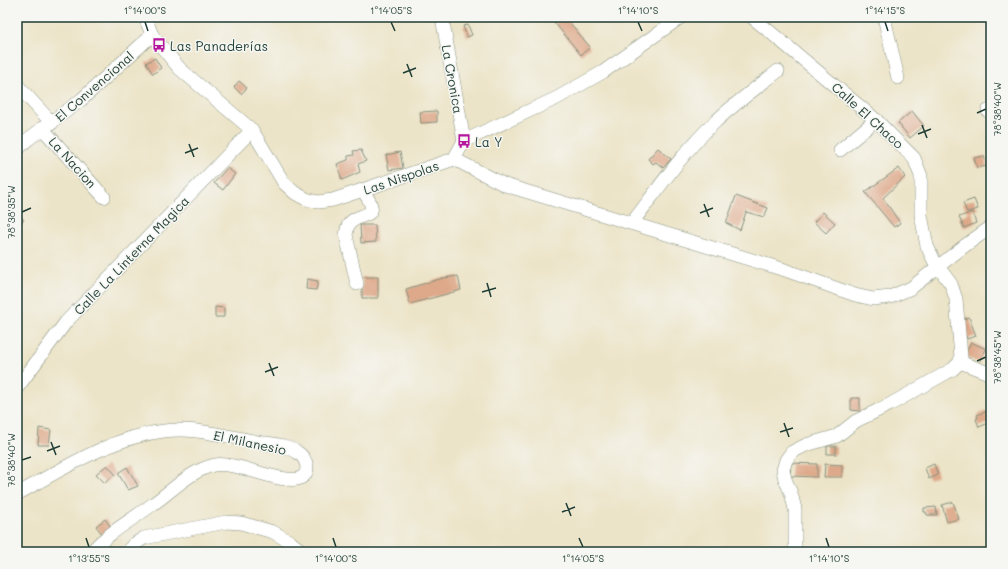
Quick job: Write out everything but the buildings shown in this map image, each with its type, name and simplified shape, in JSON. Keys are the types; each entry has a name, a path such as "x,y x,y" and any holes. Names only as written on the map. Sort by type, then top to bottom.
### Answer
{"street":[{"name":"Las Nispolas","path":"145,17 152,35 180,69 252,130 284,183 295,193 306,199 318,202 333,200 454,159 464,141"},
{"name":"La Cronica","path":"442,17 464,141"},
{"path":"464,141 563,95 602,72 681,17"},
{"name":"Calle El Chaco","path":"752,17 876,120 909,152 917,165 921,182 921,215 924,236 937,267 951,284 956,299 961,353 960,362"},
{"path":"884,17 898,78"},
{"name":"El Convencional","path":"17,150 27,140 81,100 152,35"},
{"path":"632,223 684,156 713,124 778,71"},
{"name":"La Nacion","path":"17,85 47,126 104,197"},
{"path":"840,150 876,120"},
{"name":"Calle La Linterna Magica","path":"17,388 66,322 252,130"},
{"path":"454,159 505,184 785,270 856,295 873,299 890,297 910,288 963,246 991,227"},
{"path":"357,284 346,235 347,227 351,222 364,216 371,209 372,205 370,200 363,190"},
{"path":"795,552 795,509 783,470 789,456 796,450 806,445 837,436 856,421 943,376 960,362 991,374"},
{"name":"El Milanesio","path":"17,494 85,457 128,438 164,431 194,430 284,446 298,452 306,461 307,470 303,477 294,480 227,464 214,465 193,473 154,504 111,532 91,552"},
{"path":"127,552 133,545 144,538 226,522 241,523 273,532 289,541 303,552"}],"place":[{"name":"Las Panaderías","path":"159,45"},
{"name":"La Y","path":"464,141"}]}
